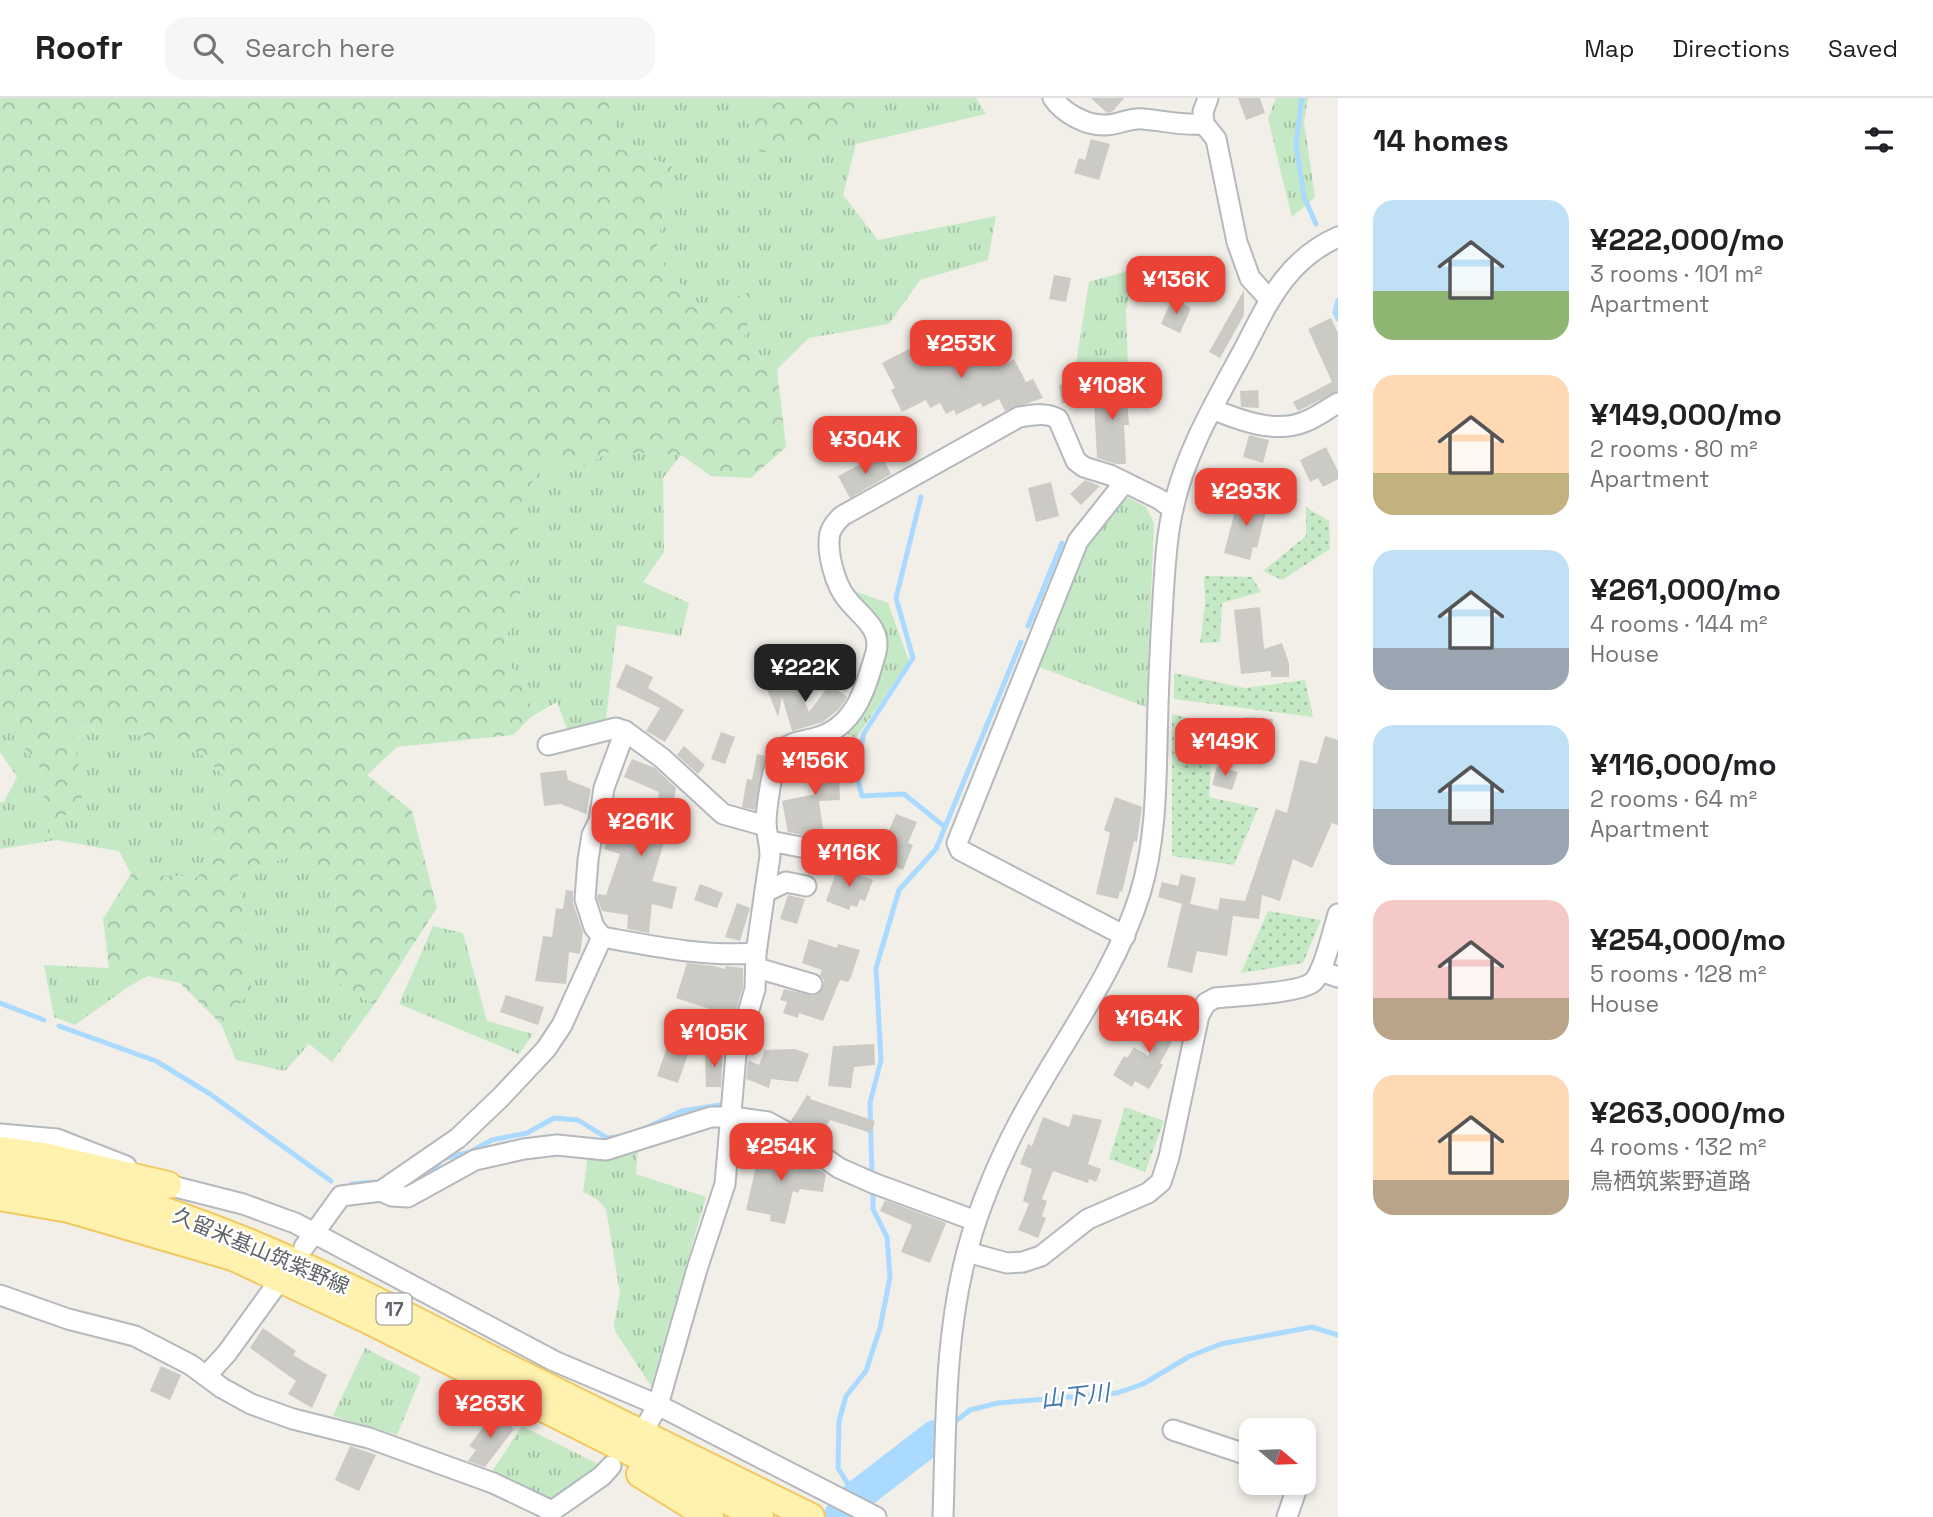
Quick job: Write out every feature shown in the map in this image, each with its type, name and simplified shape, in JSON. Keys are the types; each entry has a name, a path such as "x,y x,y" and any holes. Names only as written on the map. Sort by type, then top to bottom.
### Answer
{"main road":[{"path":"0,1150 43,1156 168,1185"},
{"name":"久留米基山筑紫野線","path":"0,1171 77,1186 167,1211 239,1237 371,1298 762,1509 811,1517"},
{"name":"17","path":"0,1197 95,1216 233,1257 762,1509"},
{"path":"462,1368 710,1517"}],"street":[{"path":"1053,98 1070,116 1105,126 1128,119 1143,118 1186,126 1204,124"},
{"path":"1208,98 1203,112 1204,124 1216,139 1237,242 1250,278 1270,300"},
{"path":"943,1517 946,1412 954,1318 976,1221 1016,1128 1125,936 1140,893 1150,852 1154,817 1158,663 1165,564 1173,509 1184,472 1212,409 1270,300 1288,272 1307,255 1338,237"},
{"path":"1212,409 1255,424 1276,426 1302,424 1338,403"},
{"path":"654,1413 725,1184 736,1054 755,989 775,763 781,750 794,743 829,735 847,722 860,699 877,645 875,630 844,597 830,561 830,534 834,525 842,516 1019,417 1040,414 1058,419 1076,460 1084,467 1110,475 1159,499 1173,509"},
{"path":"1124,483 1077,541 957,843 960,850 1125,936"},
{"path":"548,745 616,728 625,731 662,758 723,814 768,834 816,850"},
{"path":"625,731 604,788 600,821 592,835 588,860 585,899 594,927 602,937 670,949 737,954 811,984"},
{"path":"765,892 786,883 806,886"},
{"path":"967,1252 1007,1264 1041,1256 1088,1219 1148,1193 1161,1182 1169,1157 1196,1026 1206,1003 1215,998 1299,988 1329,974 1338,914"},
{"path":"309,1240 341,1196 382,1191 458,1138 501,1097 546,1049 562,1025 602,937"},
{"path":"382,1191 392,1196 408,1197 475,1160 499,1154 557,1145 606,1150 711,1117 732,1117 768,1122 792,1135 839,1168 976,1221"},
{"path":"0,1134 57,1139 168,1185 243,1204 295,1223 309,1240 654,1413 869,1513"},
{"path":"206,1376 227,1353 274,1288"},
{"path":"0,1295 68,1319 135,1336 191,1364 222,1388 251,1404 293,1419 369,1438 493,1483 551,1514 602,1476 611,1466"},
{"path":"1173,1430 1239,1453"},
{"path":"1287,1517 1295,1495"}],"green space":[{"path":"0,98 607,98 621,149 672,166 655,256 702,308 753,291 756,299 742,342 777,369 786,447 751,478 711,476 681,455 609,452 584,466 545,464 523,495 513,562 526,576 500,656 528,684 531,717 513,735 397,747 367,775 412,811 437,908 374,1005 333,979 336,883 290,856 238,875 252,991 221,1024 180,983 148,976 128,987 109,968 103,919 131,874 198,877 231,782 201,754 139,735 71,725 84,795 48,834 41,769 11,731 0,728"},
{"path":"607,98 763,98 748,120 837,141 859,98 976,98 986,114 856,144 843,195 878,240 996,216 988,260 920,280 889,324 809,338 777,369 742,342 756,299 702,308 655,256 672,166 621,149"},
{"path":"763,98 859,98 837,141 760,153 747,120"},
{"path":"1276,98 1308,98 1304,122 1315,197 1292,217 1268,119"},
{"path":"1135,269 1126,310 1128,368 1075,369 1089,282"},
{"path":"609,452 681,455 663,478 664,552 643,582 689,603 681,636 617,625 606,719 568,731 557,702 531,717 527,684 500,656 526,577 512,562 523,495 545,464 584,466"},
{"path":"1130,498 1146,507 1154,523 1146,707 1039,667 1087,538 1117,501"},
{"path":"1306,507 1329,521 1330,549 1282,580 1263,571 1306,536"},
{"path":"1204,576 1252,577 1261,592 1222,603 1220,642 1200,643 1205,605"},
{"path":"852,590 888,603 909,661 856,738 844,732 884,647"},
{"path":"1174,673 1245,688 1305,680 1313,717 1174,699"},
{"path":"1172,714 1214,724 1209,797 1258,808 1234,865 1172,856"},
{"path":"70,725 139,735 201,754 231,782 198,877 131,874 119,851 56,840 0,849 0,802 4,802 17,777 0,752 0,728 10,730 41,769 48,833 84,795"},
{"path":"290,856 336,883 333,979 374,1005 332,1062 309,1044 285,1071 236,1060 221,1024 252,990 238,875"},
{"path":"1268,911 1321,920 1303,963 1241,973"},
{"path":"433,926 463,933 487,1021 533,1034 519,1054 399,1004"},
{"path":"44,965 109,968 128,987 75,1025 54,1017"},
{"path":"1125,1107 1164,1121 1145,1172 1109,1159"},
{"path":"638,1148 636,1174 706,1197 651,1386 615,1331 620,1293 606,1209 598,1200 583,1192 588,1154"},
{"path":"365,1348 421,1377 397,1435 333,1416"},
{"path":"522,1426 600,1465 553,1499 489,1476"}],"building":[{"path":"1091,98 1124,98 1112,112 1107,113"},
{"path":"1238,98 1260,98 1265,113 1246,120"},
{"path":"1091,139 1110,144 1099,180 1074,173 1079,158 1085,160"},
{"path":"1054,275 1071,278 1066,302 1049,299"},
{"path":"1244,290 1244,315 1220,358 1209,352"},
{"path":"1172,299 1191,308 1180,333 1161,324"},
{"path":"1331,318 1338,333 1338,391 1298,411 1293,402 1332,382 1308,329"},
{"path":"991,335 1006,364 1014,359 1026,382 1033,379 1043,398 1005,411 999,399 983,407 980,403 956,415 954,410 946,414 940,403 930,408 926,400 902,412 891,390 895,388 882,363 909,349 918,366 953,348 956,353"},
{"path":"1125,374 1129,425 1124,425 1126,464 1116,464 1097,458 1094,400 1109,400 1108,375"},
{"path":"1076,382 1079,400 1062,403 1059,385"},
{"path":"1258,390 1259,408 1241,407 1240,391"},
{"path":"1249,435 1269,440 1263,463 1243,457"},
{"path":"1326,447 1338,471 1338,479 1323,487 1318,478 1310,482 1300,460"},
{"path":"881,454 891,474 850,498 838,476"},
{"path":"1085,480 1100,486 1081,505 1070,494"},
{"path":"1051,482 1059,516 1036,522 1028,488"},
{"path":"1239,496 1268,504 1257,548 1253,547 1250,560 1224,553"},
{"path":"1260,607 1264,649 1282,643 1289,663 1289,677 1271,677 1271,671 1241,674 1234,610"},
{"path":"626,664 653,677 648,688 684,710 665,742 646,731 660,708 616,687"},
{"path":"795,678 809,712 830,684 847,697 840,708 823,722 792,731 782,697 778,717 767,689"},
{"path":"1245,717 1273,719 1270,754 1255,752 1256,742 1243,740"},
{"path":"721,732 735,737 725,764 711,759"},
{"path":"1325,736 1338,740 1338,825 1332,823 1312,868 1293,859 1280,901 1262,895 1259,919 1233,916 1227,956 1197,951 1192,973 1167,967 1182,904 1158,897 1162,882 1178,886 1181,874 1196,878 1190,904 1218,910 1220,898 1245,901 1276,809 1287,813 1300,760 1317,764"},
{"path":"684,746 705,765 698,774 677,755"},
{"path":"838,749 840,800 819,801 823,829 812,831 813,837 788,832 782,801 815,794 813,761 825,760 824,750"},
{"path":"757,754 765,756 755,810 742,807 747,779 752,780"},
{"path":"632,759 655,768 676,788 671,815 675,816 672,834 667,833 652,881 677,887 672,909 652,904 649,933 627,929 628,915 602,911 597,898 598,894 606,895 620,854 604,849 610,830 649,843 659,792 624,777"},
{"path":"1217,766 1238,772 1232,790 1212,785"},
{"path":"566,770 568,780 591,789 586,814 561,804 544,806 540,773"},
{"path":"1115,797 1142,807 1137,842 1134,841 1118,899 1096,894 1110,833 1104,830"},
{"path":"896,814 917,822 908,843 913,845 903,870 877,859"},
{"path":"838,867 873,880 865,901 860,899 857,907 851,905 849,910 826,901"},
{"path":"700,884 723,893 717,908 694,900"},
{"path":"566,890 573,891 573,903 583,932 580,954 569,952 566,984 535,981 543,936 552,937 556,908 563,909"},
{"path":"788,895 805,899 797,924 780,919"},
{"path":"737,903 750,908 740,941 725,937"},
{"path":"809,939 837,948 838,944 860,950 851,977 848,982 840,980 823,1021 799,1013 798,1018 783,1013 787,1002 780,1000 784,989 814,996 823,988 824,980 820,975 822,970 802,963"},
{"path":"687,963 725,969 726,966 743,968 743,987 731,1027 714,1023 716,1011 676,998"},
{"path":"506,995 544,1007 538,1025 500,1012"},
{"path":"1177,1009 1184,1012 1160,1063 1163,1065 1149,1089 1135,1081 1132,1087 1113,1075 1124,1056 1127,1058 1134,1047 1148,1056 1163,1031 1155,1027 1160,1014 1171,1018"},
{"path":"671,1035 692,1042 678,1083 657,1076"},
{"path":"874,1044 875,1065 854,1067 851,1088 828,1086 833,1046"},
{"path":"795,1049 809,1054 798,1082 771,1079 769,1088 746,1079 748,1060 759,1065 765,1050"},
{"path":"723,1052 721,1087 706,1087 705,1053"},
{"path":"807,1095 810,1099 875,1121 871,1133 830,1120 822,1133 804,1122 802,1127 791,1121"},
{"path":"1073,1114 1102,1120 1088,1164 1101,1169 1096,1182 1089,1179 1088,1183 1053,1171 1042,1199 1047,1201 1042,1216 1046,1218 1038,1238 1018,1230 1029,1204 1023,1201 1032,1169 1020,1164 1028,1144 1032,1146 1043,1117 1069,1127"},
{"path":"778,1141 804,1159 801,1167 826,1174 823,1192 800,1189 798,1193 793,1191 785,1224 770,1221 771,1215 746,1210 759,1153 773,1156"},
{"path":"885,1200 946,1223 930,1263 901,1252 912,1225 880,1211"},
{"path":"263,1328 296,1351 293,1355 327,1375 312,1408 288,1394 296,1381 250,1348"},
{"path":"161,1366 181,1375 170,1400 150,1391"},
{"path":"494,1413 514,1429 485,1467 468,1461 476,1450 469,1446"},
{"path":"350,1446 376,1455 359,1491 335,1480"}],"waterway":[{"path":"1302,98 1296,144 1304,197 1316,224"},
{"path":"1338,300 1335,312 1338,319"},
{"path":"921,497 896,598 913,658 864,733 856,772 862,796 904,794 945,827"},
{"path":"1028,626 1062,543"},
{"path":"872,1176 870,1103 881,1060 876,968 899,890 936,849 1021,642"},
{"path":"0,1003 44,1020"},
{"path":"59,1026 156,1061 210,1094 331,1181"},
{"path":"646,1128 682,1111 720,1105"},
{"path":"429,1176 442,1159 470,1152 492,1140 527,1133 554,1118 578,1120 607,1138 617,1137"},
{"path":"352,1184 375,1182"},
{"path":"856,1497 838,1468 839,1421 846,1396 866,1371 880,1328 890,1277 887,1237 873,1209 873,1192"},
{"name":"山下川","path":"952,1424 970,1410 998,1403 1117,1393 1143,1384 1190,1356 1221,1344 1312,1327 1338,1335"},
{"name":"山下川","path":"839,1517 856,1497 935,1436"}]}
